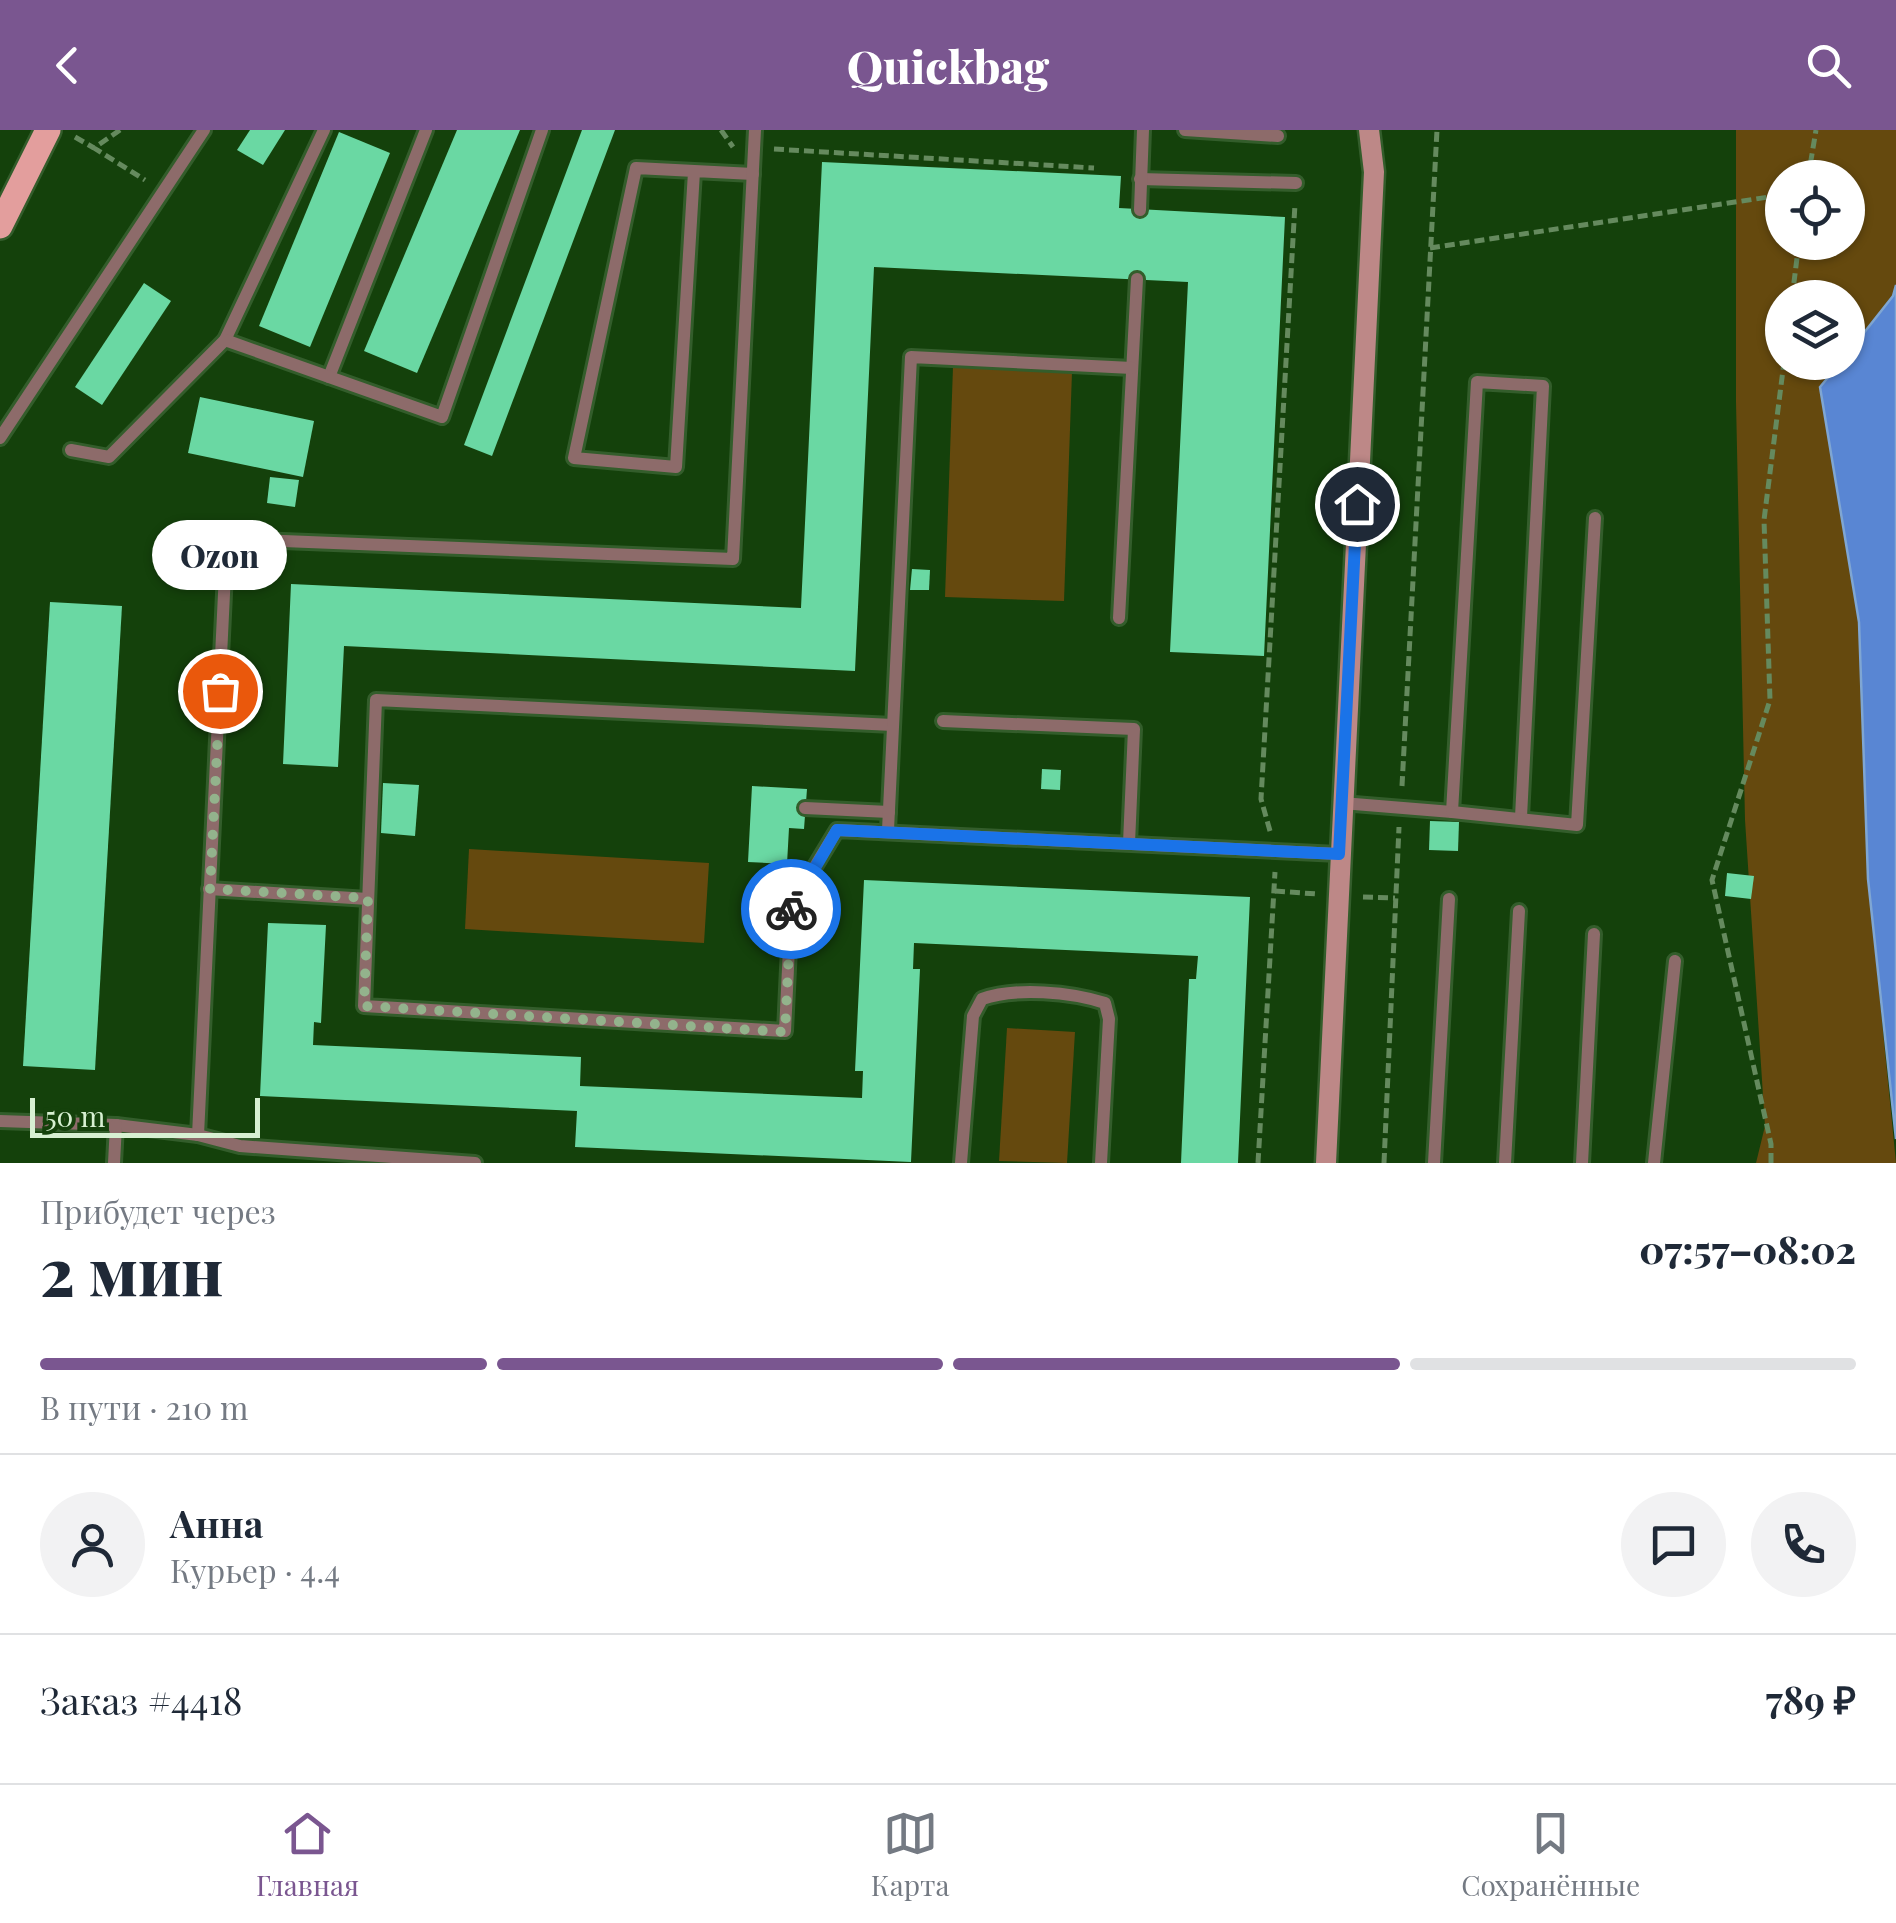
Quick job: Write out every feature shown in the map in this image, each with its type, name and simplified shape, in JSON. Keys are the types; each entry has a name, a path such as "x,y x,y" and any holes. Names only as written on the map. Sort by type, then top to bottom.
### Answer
{"main road":[{"path":"0,226 48,130"},
{"path":"1326,1163 1374,172 1369,130"}],"lane":[{"path":"0,438 204,130"},
{"path":"70,450 109,458 225,340 324,130"},
{"path":"329,377 426,130"},
{"path":"225,340 442,417 542,130"},
{"path":"198,1135 226,573 258,540 733,559 756,130"},
{"path":"1140,210 1143,130"},
{"path":"1185,130 1278,136"},
{"path":"694,172 676,467 574,458 636,168 754,174"},
{"path":"1140,178 1296,183"},
{"path":"1119,618 1136,279"},
{"path":"888,830 911,357 1132,368"},
{"path":"1452,812 1477,382 1542,386 1521,818"},
{"path":"1342,804 1577,824 1595,518"},
{"path":"893,725 376,700 364,1006 785,1032 791,906 837,830 1339,854"},
{"path":"943,720 1134,729 1129,844"},
{"path":"805,808 888,812"},
{"path":"210,889 368,898"},
{"path":"1434,1163 1449,899"},
{"path":"1505,1163 1519,911"},
{"path":"1582,1163 1594,934"},
{"path":"1654,1163 1675,961"},
{"path":"961,1163 973,1016 982,1000 1000,993 1088,998 1105,1003 1108,1019 1100,1163"},
{"path":"0,1121 116,1125 198,1135 240,1146 475,1163"},
{"path":"114,1163 116,1125"}],"path":[{"path":"64,130 164,193"},
{"path":"94,148 120,130"},
{"path":"720,130 732,147 1094,168"},
{"path":"1384,1163 1437,130"},
{"path":"1811,160 1816,130"},
{"path":"1258,1163 1276,852 1261,798 1296,183"},
{"path":"1430,248 1765,199"},
{"path":"1770,1163 1771,1144 1712,880 1770,700 1764,520 1782,380"}],"shaded area":[{"path":"1736,130 1896,130 1894,296 1865,332 1865,280 1765,280 1765,380 1826,380 1820,387 1859,622 1868,879 1896,1163 1756,1163 1765,1126 1745,820 1736,402"},
{"path":"953,367 1072,372 1064,601 945,597"},
{"path":"469,849 709,863 704,943 465,929"},
{"path":"1007,1028 1075,1032 1067,1163 999,1161"}],"water":[{"path":"1896,285 1896,1139 1868,879 1859,622 1820,387 1826,380 1865,380 1865,331 1893,296"}],"building":[{"path":"250,130 285,130 263,165 237,150"},
{"path":"457,130 520,130 417,373 364,351"},
{"path":"582,130 615,130 492,456 464,445"},
{"path":"339,132 390,153 310,347 259,326"},
{"path":"822,162 1121,176 1119,208 1285,217 1264,656 1170,652 1188,282 874,267 855,671 344,646 338,767 283,764 291,584 801,608"},
{"path":"144,283 171,301 102,405 75,387"},
{"path":"200,397 314,421 303,477 188,453"},
{"path":"270,477 299,480 295,507 267,503"},
{"path":"912,569 930,570 929,590 910,590"},
{"path":"50,602 122,606 95,1070 23,1066"},
{"path":"1042,769 1061,770 1060,790 1041,789"},
{"path":"383,783 419,785 415,836 381,833"},
{"path":"752,786 807,789 804,829 789,828 787,864 748,862"},
{"path":"1430,821 1459,822 1458,851 1429,850"},
{"path":"1727,873 1754,876 1751,899 1725,896"},
{"path":"864,880 1250,897 1238,1163 1181,1163 1189,979 1196,979 1198,956 914,943 913,969 920,969 911,1162 575,1147 577,1111 260,1096 268,923 326,925 321,1023 314,1022 313,1045 581,1057 580,1086 862,1098 863,1071 855,1071"}],"way so far":[{"path":"220,691 210,889 368,898 364,1006 785,1032 791,909"}],"place":[{"name":"Ozon","path":"220,691"}],"route":[{"path":"791,909 837,830 1339,854 1357,504"}]}
